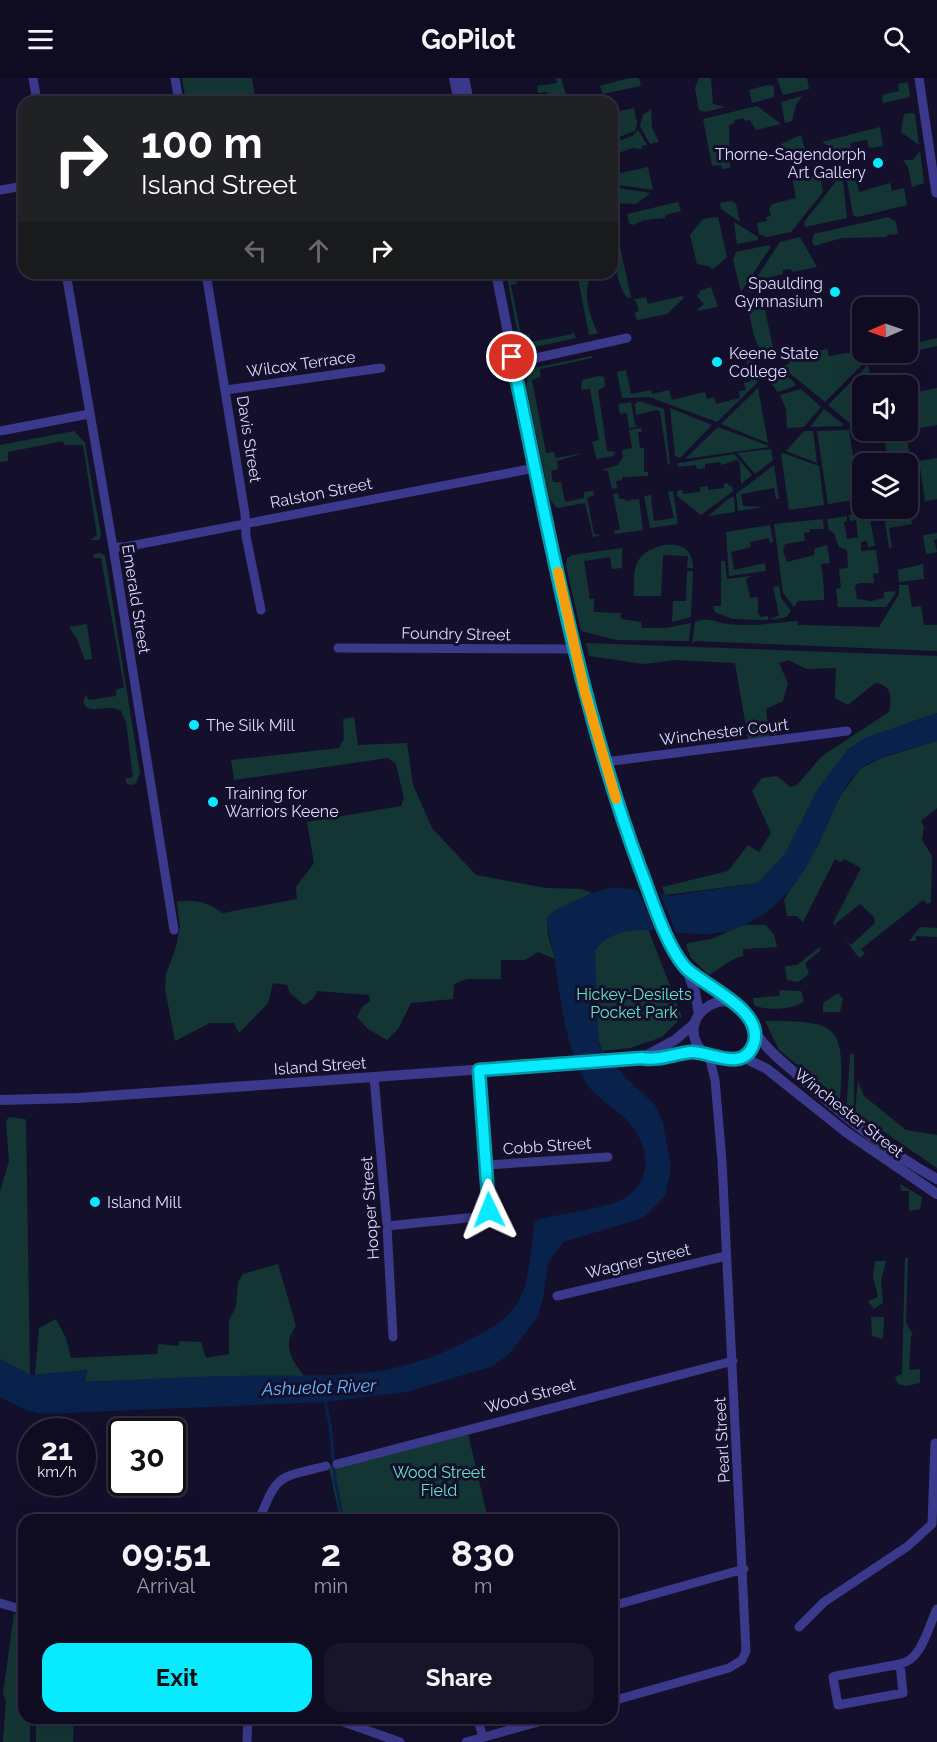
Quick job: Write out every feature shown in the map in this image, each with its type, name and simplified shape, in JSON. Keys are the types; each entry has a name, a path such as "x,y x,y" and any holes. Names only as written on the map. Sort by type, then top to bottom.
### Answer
{"street":[{"path":"33,78 36,96"},
{"path":"175,78 177,96"},
{"path":"454,78 458,96"},
{"path":"464,78 468,96"},
{"path":"919,78 936,193"},
{"path":"0,190 18,187"},
{"name":"Emerald Street","path":"67,279 113,547 174,930"},
{"name":"Davis Street","path":"208,279 245,523 261,610"},
{"path":"497,279 574,649 605,762 645,880 671,943 686,968 695,992 696,1042 707,1054 722,1060 743,1057 753,1046 755,1032 747,1015 686,968"},
{"path":"513,363 627,338"},
{"name":"Wilcox Terrace","path":"226,390 381,368"},
{"path":"0,431 89,414"},
{"name":"Ralston Street","path":"113,547 125,547 535,468"},
{"name":"Foundry Street","path":"338,648 574,649"},
{"name":"Winchester Court","path":"605,762 847,731"},
{"path":"697,1018 714,1003 733,1003"},
{"name":"Island Street","path":"642,1058 675,1040 697,1018"},
{"name":"Winchester Street","path":"755,1032 767,1048 841,1113 906,1162 937,1179"},
{"name":"Island Street","path":"0,1100 78,1098 642,1058 654,1060 690,1052 707,1054"},
{"name":"Pearl Street","path":"618,1699 729,1668 742,1660 747,1643 715,1080 707,1054"},
{"name":"Winchester Street","path":"743,1057 767,1069 846,1132 937,1194"},
{"name":"Pearl Street","path":"715,1080 722,1060"},
{"path":"387,1226 487,1216 489,1204 487,1165 479,1070"},
{"name":"Hooper Street","path":"375,1077 393,1337"},
{"name":"Cobb Street","path":"487,1165 608,1157"},
{"name":"Wagner Street","path":"557,1296 726,1256"},
{"name":"Wood Street","path":"337,1464 732,1361"},
{"path":"799,1627 824,1602 908,1546 935,1524 935,1443"},
{"path":"261,1514 273,1486 286,1476 326,1466"},
{"path":"618,1604 744,1569"},
{"path":"0,1603 18,1608"},
{"path":"900,1664 903,1693 838,1705 833,1677 900,1664 914,1657 937,1609"},
{"path":"247,1742 248,1724"},
{"path":"349,1724 400,1742"},
{"path":"479,1724 483,1737"},
{"path":"466,1742 532,1724"}],"green space":[{"path":"182,78 252,78 255,96 185,96"},
{"path":"556,78 561,78 566,96 548,96 547,92 538,93 537,86 557,83"},
{"path":"630,78 639,78 641,86 603,94 600,86 595,87"},
{"path":"699,78 711,78 713,104 725,107 705,112 699,110 695,88"},
{"path":"777,78 807,78 809,89 783,95"},
{"path":"908,82 910,97 883,103 882,95 899,91 898,84"},
{"path":"768,85 774,86 774,97 752,103 749,90"},
{"path":"802,96 796,105 792,121 785,123 781,102"},
{"path":"757,106 781,124 756,130 750,120 745,121 744,118 734,120 734,123 729,125 730,168 722,169 721,165 712,166 703,119"},
{"path":"634,108 637,123 635,131 618,137 618,112"},
{"path":"651,109 652,128 659,142 650,144 640,126 643,115"},
{"path":"913,113 919,145 901,132 904,114"},
{"path":"880,127 883,146 869,148 867,140 850,143 853,162 822,142"},
{"path":"638,130 647,145 642,146 642,149 633,148 618,153 618,141 633,136"},
{"path":"801,135 805,149 783,154 781,144"},
{"path":"920,151 924,183 912,187 908,167 903,160 913,160"},
{"path":"648,167 653,190 618,185 618,174"},
{"path":"850,168 855,171 859,192 890,183 892,191 904,188 907,205 858,217 853,215 846,174"},
{"path":"820,175 823,192 791,232 766,237 759,234 757,223 767,221 766,217 771,216 769,209 772,204 796,198 793,181"},
{"path":"841,178 843,181 847,218 805,227 804,222"},
{"path":"618,188 651,193 636,204 618,203"},
{"path":"732,201 736,204 740,222 721,209 720,203"},
{"path":"678,202 681,211 665,215 665,218 644,220 633,225 629,223 627,214"},
{"path":"718,217 727,257 712,270 711,267 697,264 690,235 703,219"},
{"path":"888,217 896,222 898,234 887,235 887,237 842,238 814,246 812,241 814,234"},
{"path":"734,222 758,237 758,240 737,244"},
{"path":"800,237 817,267 792,272 791,269 783,270 783,274 758,280 760,291 747,292 780,242"},
{"path":"618,238 631,297 628,298 618,278"},
{"path":"770,245 741,292 733,260 736,252"},
{"path":"507,279 516,279 517,284 511,285 521,335 529,334 531,342 573,334 572,329 576,338 521,350"},
{"path":"578,279 585,279 589,282 587,294 589,308 598,333 589,335"},
{"path":"711,287 718,307 696,311 704,304 696,295 700,294 699,291"},
{"path":"682,296 684,298 667,314 638,320 636,318 635,312 639,311 636,301 632,300 646,297 648,304"},
{"path":"762,296 774,352 772,359 765,355 756,342 747,299"},
{"path":"937,338 937,346 918,350 918,343"},
{"path":"827,349 829,356 852,352 852,363 864,363 825,402 781,366 789,364 788,358"},
{"path":"592,356 592,358 540,369 540,377 532,380 546,453 554,452 556,458 584,453 557,461 558,469 551,471 553,482 561,482 565,502 584,498 584,492 593,491 594,495 587,498 594,534 601,535 593,537 585,503 557,508 550,500 526,386 529,369"},
{"path":"752,356 757,383 717,422 649,397 622,398 617,372 626,370 631,394 651,390 652,394 669,390 672,400 705,392 707,399 714,397 716,404 740,398 739,391 746,390 744,383 751,381 746,357"},
{"path":"868,365 870,375 858,375"},
{"path":"778,369 795,383 795,386 778,392 769,380"},
{"path":"604,377 605,387 598,390 607,451 615,452 613,456 597,459 592,442 599,440 590,389 581,390 582,380"},
{"path":"852,381 852,425 828,405"},
{"path":"758,388 768,443 721,424"},
{"path":"937,388 937,425 918,428 918,392"},
{"path":"801,389 821,407 804,427 787,428 786,409 780,395"},
{"path":"639,401 664,409 670,464 668,465 660,412 657,410 636,415 635,404"},
{"path":"631,402 635,425 638,427 629,428 627,413 620,414 618,404"},
{"path":"670,408 712,425 680,458 675,456"},
{"path":"824,409 843,424 843,426 810,427"},
{"path":"718,427 769,446 769,447 685,459"},
{"path":"641,428 642,432 638,432 640,448 644,448 644,472 648,472 648,476 622,477 622,480 616,481 617,488 612,489 608,471 601,470 618,465 623,457 622,450 632,448 629,430"},
{"path":"849,430 853,453 852,500 828,504 817,431"},
{"path":"74,431 85,443 101,536 99,540 90,540 97,535 83,445 64,445 63,441 8,452 8,461 0,462 0,445"},
{"path":"804,431 813,431 817,463 786,451"},
{"path":"886,441 908,441 909,451 887,453"},
{"path":"771,449 773,460 755,474 737,453"},
{"path":"734,454 752,475 741,484 740,463 737,460 721,465 720,462 705,464 705,468 697,469 696,465 678,467 678,463"},
{"path":"781,454 819,466 824,505 789,510"},
{"path":"937,458 937,499 925,501 919,461"},
{"path":"774,465 779,499 776,499 774,488 741,494 743,506 764,507 738,511 736,494"},
{"path":"728,483 732,486 733,491 701,515 677,496 677,491 682,490 683,494 700,492 700,487 708,486 708,490 724,488 724,484"},
{"path":"673,491 678,524 650,528 644,496 652,495 654,521 674,518 668,492"},
{"path":"618,493 619,499 625,499 625,501 639,499 643,530 614,534 614,531 620,529 613,494"},
{"path":"734,497 735,512 708,516"},
{"path":"849,515 852,515 852,519 870,519 875,546 868,547 867,541 861,542 861,551 876,550 879,573 873,574 874,583 859,583 855,586 857,599 871,601 884,598 884,592 895,591 886,607 838,607 836,589 841,588 839,569 848,568 847,550 839,547 834,533 829,530 827,519 847,516 847,521 844,522 847,539 858,537 856,520 850,521"},
{"path":"823,519 824,529 810,529 810,532 804,533 805,541 785,544 783,551 787,562 814,555 814,549 827,545 830,563 821,564 824,600 798,601 794,607 783,593 774,524"},
{"path":"885,519 911,519 912,524 889,528 892,548 889,548"},
{"path":"770,525 773,542 770,543 769,538 750,542 751,547 731,552 734,570 765,563 766,571 729,576 726,532"},
{"path":"937,533 937,539 934,540 937,552 926,554 923,535"},
{"path":"677,545 689,552 693,568 687,568 688,556 663,555 661,596 634,596 635,571 640,558 654,548"},
{"path":"622,548 622,568 612,569 610,557 584,561 590,599 594,599 594,612 621,613 621,619 641,622 642,628 666,628 691,623 689,641 617,640 581,631 566,566 567,558 572,555"},
{"path":"101,553 105,556 140,773 136,783 132,785 127,784 125,779 133,777 126,722 121,711 112,708 90,709 83,701 86,695 89,700 116,696 116,690 124,687 101,558 93,558 94,554"},
{"path":"721,561 725,561 727,579 751,576 746,579 750,598 758,597 758,613 761,617 768,616 768,620 732,619 715,612 713,606 721,606"},
{"path":"923,564 924,579 899,582 898,570"},
{"path":"687,571 693,571 691,617 672,622 673,601 686,601"},
{"path":"899,585 908,585 912,607 921,606 924,625 937,625 937,651 695,641 692,644 695,622 703,620 736,625 797,621 798,625 879,627 899,594"},
{"path":"779,586 781,598 791,611 786,617 770,620 779,615 773,587"},
{"path":"87,624 92,659 85,660 77,639 69,627"},
{"path":"586,643 937,656 937,713 865,738 818,789 785,854 758,883 665,895 662,887 728,871 748,845 759,852 771,833 752,791 762,778 777,776 790,787 797,785 822,756 889,712 888,689 875,683 848,705 835,698 836,668 807,669 788,660 779,663 788,683 783,701 766,709 769,737 748,739 735,663 675,660 644,664 589,656"},
{"path":"354,717 358,745 407,743 413,785 432,828 476,875 546,888 581,889 592,893 556,910 547,918 548,935 555,959 538,952 525,960 501,960 501,979 467,979 454,984 453,999 411,1003 398,1029 387,1040 368,1029 357,1017 362,1007 370,1001 369,995 317,991 314,998 304,1005 290,993 287,985 273,983 268,1003 239,1033 234,1023 210,1023 175,1041 165,989 166,974 176,947 180,927 177,902 201,902 223,913 297,899 296,887 314,863 307,822 401,806 404,798 396,764 388,758 234,780 231,760 339,748 344,739 343,719"},
{"path":"937,741 937,808 921,821 924,827 922,840 932,856 931,902 927,904 923,900 861,949 865,954 859,958 845,939 851,945 875,923 874,917 860,904 835,924 839,930 833,923 861,868 844,859 841,862 835,859 803,922 797,916 787,916 784,900 817,847 839,798 860,769 881,758"},
{"path":"743,925 766,925 774,935 777,947 743,949 743,956 730,961 709,975 691,958 686,945 688,943 711,939"},
{"path":"920,927 937,928 937,937 916,936 916,941 909,941"},
{"name":"Hickey-Desilets Pocket Park","path":"648,929 682,1017 662,1037 630,1048 602,1051 597,1035 587,965 606,931"},
{"path":"820,947 820,951 805,963 809,974 798,982 787,980 785,966 797,965"},
{"path":"780,990 801,991 804,1001 779,1009 754,1005 753,998 779,996"},
{"path":"838,993 843,999 840,1012 823,1012 823,1003"},
{"path":"765,1021 808,1023 822,1026 832,1032 838,1041 841,1055 840,1099 779,1050"},
{"path":"854,1053 852,1111 847,1106 847,1101 850,1055"},
{"path":"858,1081 864,1096 906,1130 937,1135 937,1168 855,1112"},
{"path":"9,1117 25,1119 26,1122 30,1375 0,1359 0,1191 9,1161 6,1121"},
{"path":"900,1184 922,1197 920,1209 909,1211 909,1191 901,1191"},
{"path":"905,1258 908,1258 906,1322 913,1335 911,1336 909,1370 920,1369 920,1383 906,1386 898,1384 895,1377 902,1374"},
{"path":"875,1261 886,1261 881,1281 883,1303 874,1309 868,1301 878,1297 873,1276"},
{"path":"278,1264 296,1326 290,1339 290,1352 304,1376 229,1376 85,1382 87,1370 35,1375 39,1328 56,1319 66,1338 71,1358 157,1354 158,1344 179,1346 179,1341 201,1342 206,1358 229,1354 229,1320 236,1307 238,1282 243,1274"},
{"path":"871,1317 884,1317 883,1339 872,1336"},
{"name":"Wood Street Field","path":"468,1434 487,1514 339,1514 329,1467"},
{"path":"14,1613 18,1614 18,1724 30,1724 30,1742 3,1742 6,1701 3,1694"},
{"path":"36,1724 74,1724 73,1742 36,1742"}],"water":[{"name":"Ashuelot River","path":"937,713 937,741 876,759 855,774 842,793 800,877 781,900 769,910 754,920 719,933 693,934 647,930 618,934 606,940 595,951 599,1046 627,1079 655,1105 663,1123 671,1168 665,1196 643,1218 563,1242 548,1263 538,1316 509,1354 493,1366 406,1392 325,1402 43,1414 28,1411 0,1397 0,1359 30,1375 87,1370 85,1382 209,1376 351,1374 380,1371 439,1354 498,1323 516,1306 523,1292 530,1262 534,1223 539,1219 595,1208 623,1199 634,1191 645,1171 643,1148 633,1127 591,1089 577,1064 564,1021 547,918 556,910 592,893 616,887 670,896 758,883 785,854 818,789 848,749 865,738"}],"pier":[{"path":"637,888 659,891 677,935 656,934"}],"waterway":[{"name":"Ashuelot River","path":"325,1400 342,1514"}],"slow traffic":[{"path":"558,572 585,693 616,799"}],"place":[{"name":"Thorne-Sagendorph Art Gallery","path":"878,163"},
{"name":"Spaulding Gymnasium","path":"835,292"},
{"name":"Keene State College","path":"717,362"},
{"name":"The Silk Mill","path":"194,725"},
{"name":"Training for Warriors Keene","path":"213,802"},
{"name":"Island Mill","path":"95,1202"}],"route":[{"path":"489,1210 479,1070 642,1058 654,1060 690,1052 705,1053 722,1060 737,1059 749,1052 755,1040 752,1023 741,1008 686,968 671,943 631,842 598,738 574,649 512,357"}]}
